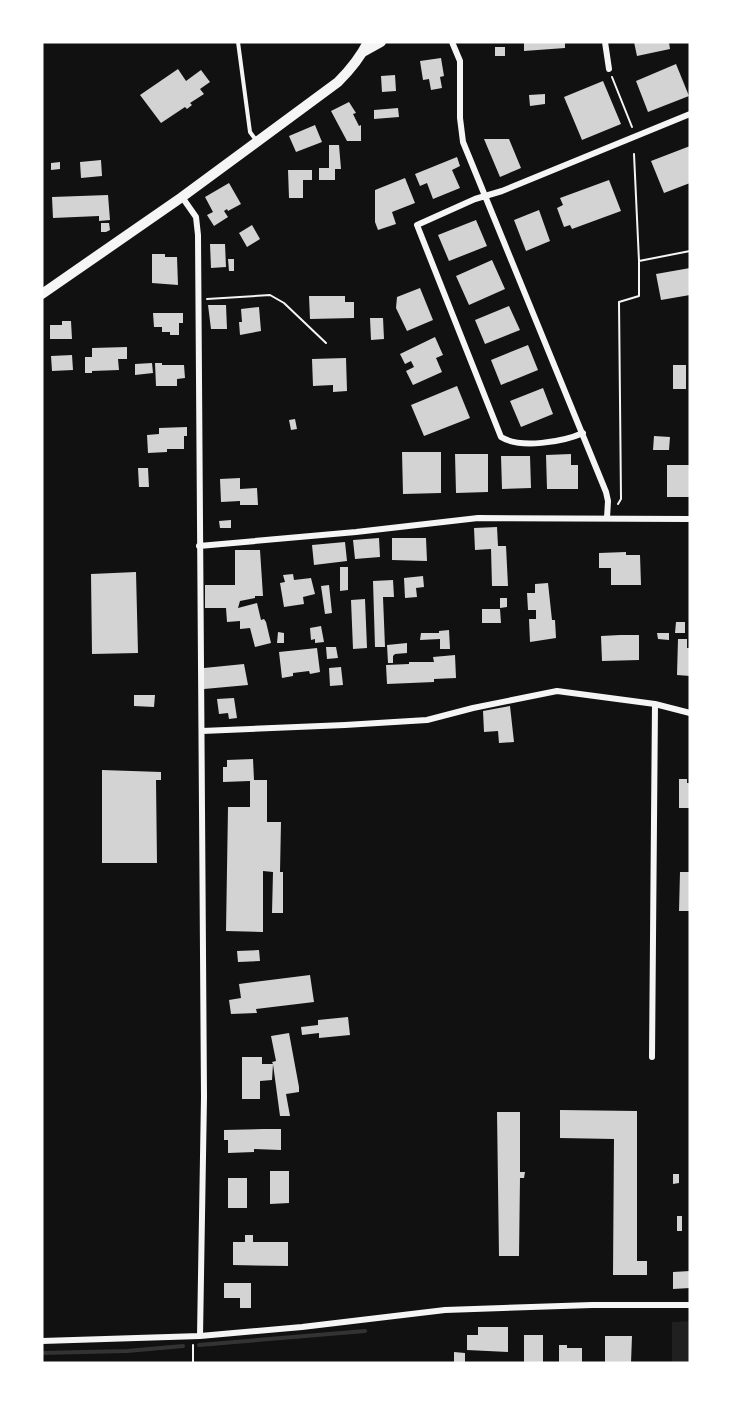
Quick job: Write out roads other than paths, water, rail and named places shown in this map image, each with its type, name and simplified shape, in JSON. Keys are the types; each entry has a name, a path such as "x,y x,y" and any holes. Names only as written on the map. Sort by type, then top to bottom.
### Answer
{"main road":[{"path":"42,294 182,197 338,82 365,47 381,42"}],"street":[{"path":"452,42 460,61 460,118 463,142 606,492 607,518"},
{"path":"605,42 609,69"},
{"path":"583,433 559,441 509,442 501,437 417,225 690,114"},
{"path":"182,197 196,217 198,299 204,1097 197,1336"},
{"path":"199,546 478,518 690,519"},
{"path":"202,730 427,720 557,691 655,705 690,713"},
{"path":"652,1057 655,705"},
{"path":"42,1341 197,1336 302,1327 445,1310 592,1305 690,1305"}],"lane":[{"path":"238,42 250,132 257,142"}],"waterway":[{"path":"199,1345 365,1331"},
{"path":"42,1353 127,1351 183,1346"}]}
